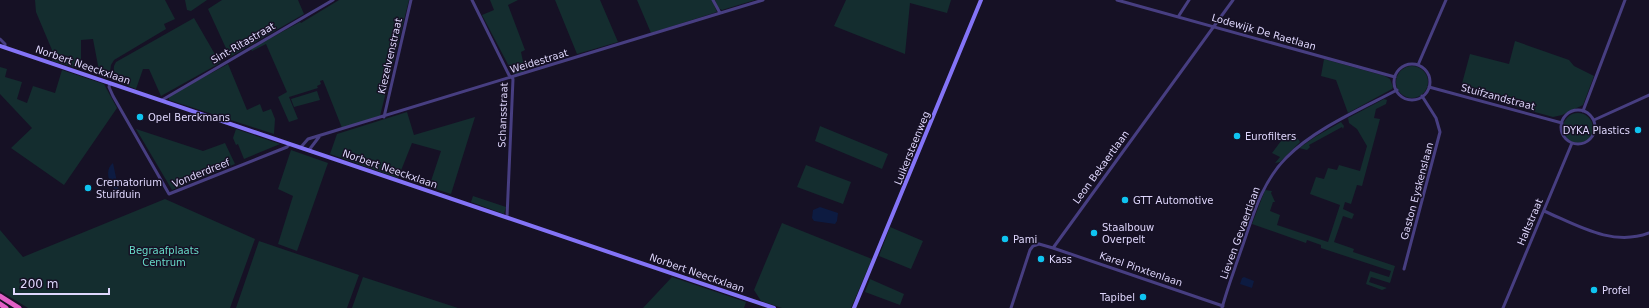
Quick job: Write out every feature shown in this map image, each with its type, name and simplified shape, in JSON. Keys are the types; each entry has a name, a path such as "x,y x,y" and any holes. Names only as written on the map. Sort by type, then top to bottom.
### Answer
{"highway":[{"path":"0,296 20,308"},
{"path":"0,304 6,308"}],"main road":[{"name":"Luikersteenweg","path":"855,308 981,0"},
{"name":"Norbert Neeckxlaan","path":"2,46 774,308"}],"street":[{"name":"Sint-Ritastraat","path":"162,100 333,0"},
{"name":"Kiezelvenstraat","path":"384,116 411,0"},
{"name":"Schansstraat","path":"472,0 513,79 507,217"},
{"path":"713,0 720,13"},
{"name":"Weidestraat","path":"301,148 308,139 319,137 763,0"},
{"name":"Lodewijk De Raetlaan","path":"1117,0 1395,77"},
{"path":"1178,17 1189,0"},
{"name":"Leon Bekaertlaan","path":"1053,248 1232,0"},
{"path":"1418,65 1446,0"},
{"path":"1584,111 1625,0"},
{"path":"0,40 5,44 2,46"},
{"path":"1407,65 1418,65 1427,71 1430,81 1429,86 1422,96 1417,99 1405,98 1397,90 1395,77 1397,72 1407,65"},
{"name":"Vonderdreef","path":"110,83 109,87 113,96 170,194 287,147 290,144"},
{"name":"Stuifzandstraat","path":"1429,86 1562,123"},
{"name":"Lieven Gevaertlaan","path":"1222,307 1257,205 1267,183 1285,158 1310,138 1397,90"},
{"path":"1594,120 1649,95"},
{"name":"Gaston Eyskenslaan","path":"1404,269 1440,132 1436,118 1422,96"},
{"path":"1578,110 1588,113 1594,120 1595,132 1592,137 1583,144 1572,143 1562,132 1562,123 1568,114 1578,110"},
{"path":"309,150 319,137"},
{"name":"Haltstraat","path":"1503,308 1572,143"},
{"path":"1544,211 1609,237 1628,238 1649,233"},
{"path":"1010,308 1030,250 1033,246 1039,244 1053,248"},
{"name":"Karel Pinxtenlaan","path":"1053,248 1222,307"}],"green space":[{"path":"35,0 165,0 175,19 164,24 166,29 114,60 111,65 109,79 100,76 93,39 81,40 81,69 52,61 52,50 36,12"},
{"path":"185,0 207,0 191,11 187,10"},
{"path":"222,0 298,0 304,14 230,57 208,9"},
{"path":"339,0 409,0 380,116 342,128 323,80 320,81 321,84 317,86 318,88 289,97 298,119 289,122 278,97 287,92 266,44 252,51 251,49 300,22 301,23"},
{"path":"490,0 518,0 508,5 525,50 521,52 525,71 513,74 482,15 494,10"},
{"path":"555,0 600,0 618,42 577,54"},
{"path":"637,0 712,0 717,12 651,33"},
{"path":"715,0 755,0 722,10 718,8"},
{"path":"846,0 951,0 947,13 910,3 905,54 834,26"},
{"path":"194,18 220,63 161,96 149,69 143,69 136,89 113,80 114,66 116,62"},
{"path":"1515,41 1569,60 1574,66 1594,76 1583,105 1562,115 1553,117 1460,91 1470,54 1509,64"},
{"path":"1324,59 1385,76 1390,79 1393,87 1392,89 1348,113 1336,80 1321,76"},
{"path":"228,64 247,110 260,104 263,112 271,109 275,119 274,134 169,100 169,96"},
{"path":"1409,66 1415,66 1425,73 1428,82 1427,88 1421,95 1415,98 1409,98 1399,91 1396,85 1396,79 1403,69"},
{"path":"0,67 7,69 5,77 22,82 17,99 27,103 33,86 55,93 62,70 104,84 117,108 64,185 11,148 32,128 0,94"},
{"path":"317,91 320,100 294,107 291,99"},
{"path":"1384,99 1387,100 1386,104 1376,109 1374,118 1380,119 1362,186 1357,185 1351,204 1345,202 1343,209 1354,214 1352,219 1343,216 1334,242 1354,249 1353,252 1395,266 1390,283 1371,277 1369,282 1387,288 1382,290 1366,284 1370,271 1389,277 1391,271 1321,248 1321,245 1307,240 1306,243 1252,224 1265,190 1272,191 1271,193 1275,202 1273,202 1270,211 1280,215 1277,225 1328,242 1340,205 1310,194 1316,177 1324,179 1328,168 1337,170 1339,165 1360,171 1367,146 1357,129 1349,123 1348,118"},
{"path":"407,112 414,135 475,117 451,194 429,187 441,151 412,143 398,178 330,154 337,134"},
{"path":"1578,113 1584,114 1592,122 1592,134 1584,142 1578,143 1572,142 1564,134 1563,128 1564,122 1572,114"},
{"path":"1341,122 1344,126 1343,129 1342,127 1309,145 1310,147 1307,150 1299,148 1315,137"},
{"path":"820,126 888,154 882,169 815,141"},
{"path":"136,129 203,151 225,143 235,164 172,190"},
{"path":"236,129 280,144 244,159 238,144 236,145 233,138"},
{"path":"1283,134 1288,138 1291,134 1300,142 1280,162 1275,163 1280,157 1272,153 1281,141 1279,139"},
{"path":"291,150 328,163 297,251 278,244 293,196 278,189"},
{"path":"806,165 851,182 843,204 797,187"},
{"path":"473,196 506,207 504,214 471,202"},
{"name":"Begraafplaats Centrum","path":"165,199 255,239 230,308 28,308 0,291 0,230 23,257"},
{"path":"782,223 872,259 851,308 782,308 761,301 754,290"},
{"path":"890,227 923,241 911,269 879,256"},
{"path":"259,241 359,275 347,308 236,308"},
{"path":"363,277 458,308 352,308"},
{"path":"672,277 746,302 744,308 643,308"},
{"path":"870,279 904,294 900,305 865,292"}],"water":[{"path":"113,163 118,191 113,187 108,176 110,166"},
{"path":"820,207 838,213 835,224 814,221 812,218 813,210"},
{"path":"1244,277 1254,281 1252,288 1240,284 1242,278"}],"place":[{"name":"Opel Berckmans","path":"140,117"},
{"name":"DYKA Plastics","path":"1638,130"},
{"name":"Eurofilters","path":"1237,136"},
{"name":"Crematorium Stuifduin","path":"88,188"},
{"name":"GTT Automotive","path":"1125,200"},
{"name":"Staalbouw Overpelt","path":"1094,233"},
{"name":"Pami","path":"1005,239"},
{"name":"Kass","path":"1041,259"},
{"name":"Profel","path":"1594,290"},
{"name":"Tapibel","path":"1143,297"}]}
